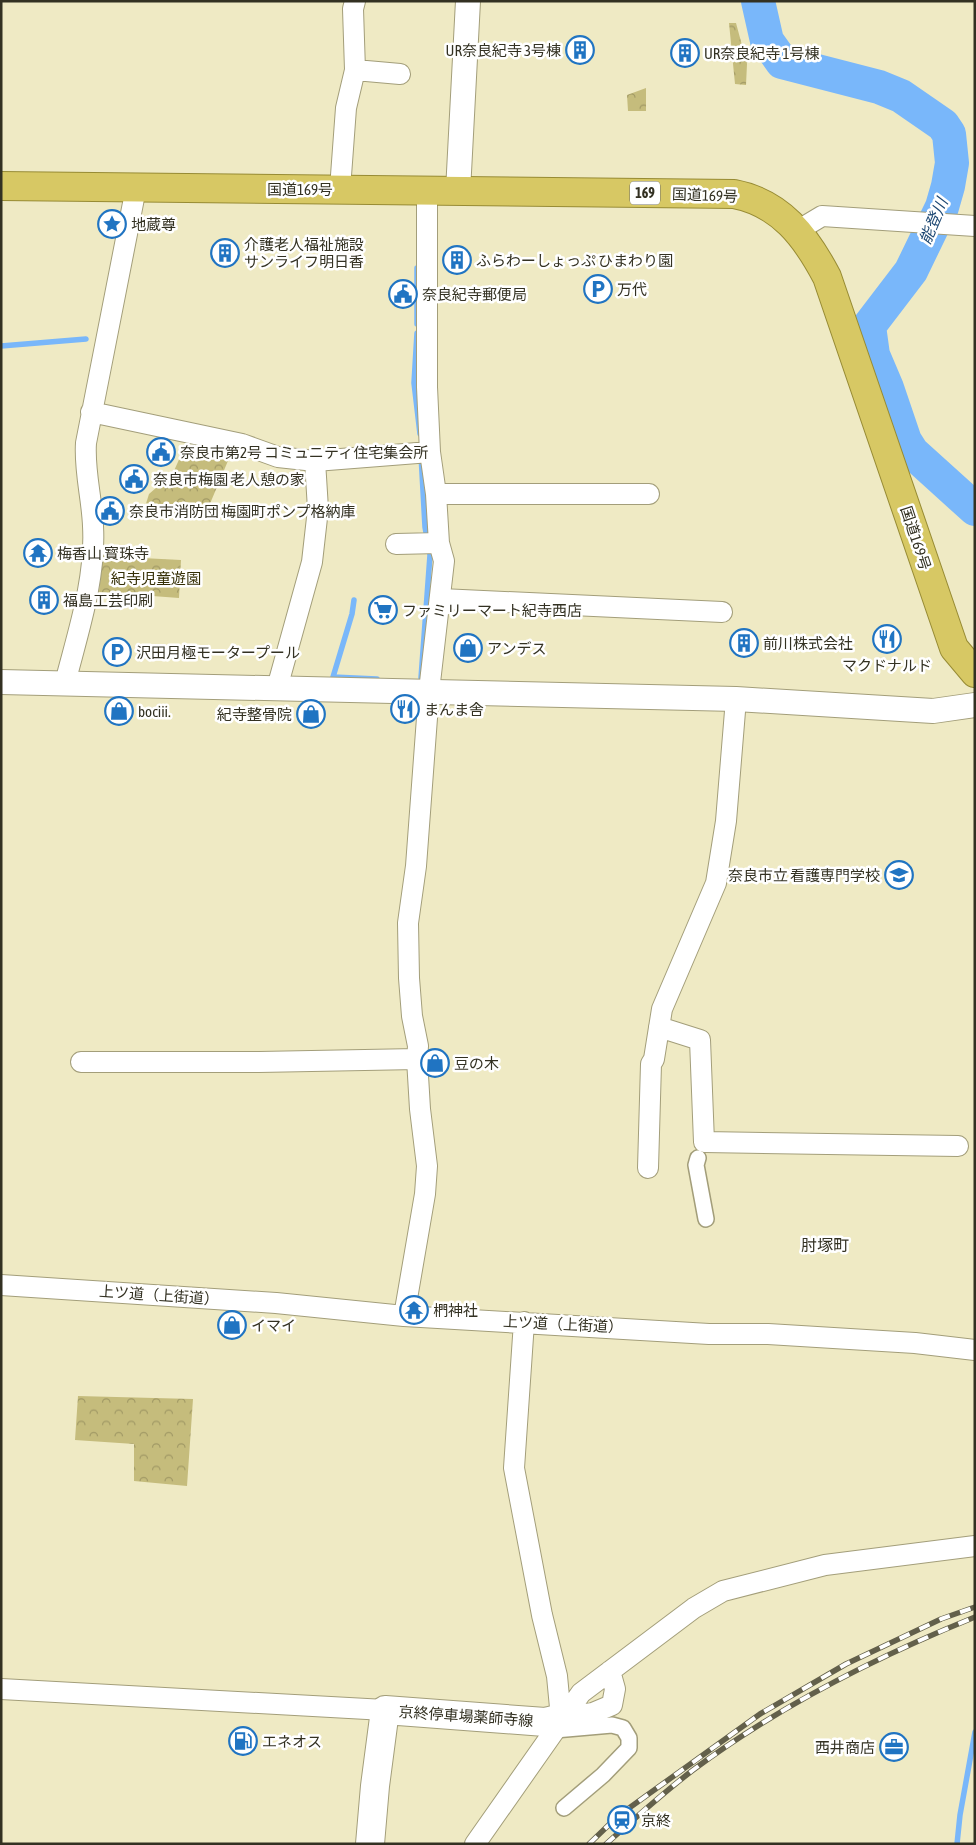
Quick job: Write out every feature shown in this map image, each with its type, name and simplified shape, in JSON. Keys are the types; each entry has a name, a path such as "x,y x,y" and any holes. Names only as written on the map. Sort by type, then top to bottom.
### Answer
{"highway":[{"name":"国道169号","path":"1,186 734,194 753,198 769,206 797,231 812,249 827,277 954,648 975,673"}],"main road":[{"name":"京終停車場薬師寺線","path":"370,1844 375,1786 386,1710 558,1724"}],"street":[{"path":"340,190 346,108 355,70 353,9 355,1"},
{"path":"458,191 468,1"},
{"path":"355,70 400,74"},
{"path":"66,684 92,570 93,526 84,462 91,412 136,188"},
{"path":"404,1316 425,1194 427,1166 420,1109 418,1046 412,1016 409,978 408,923 416,866 437,607 441,599 444,561 439,543 436,494 430,452 427,378 428,190"},
{"path":"797,231 822,216 975,226"},
{"path":"91,412 242,444 278,457 315,461 430,452"},
{"path":"277,688 312,562 318,508 315,461"},
{"path":"436,494 649,494"},
{"path":"396,544 439,543"},
{"path":"441,599 722,612"},
{"path":"1,682 736,698 932,711 975,705"},
{"path":"648,1168 650,1069 662,1009 716,883 726,821 736,698"},
{"path":"659,1027 700,1040 701,1150 696,1165 706,1219"},
{"path":"81,1062 259,1062 417,1059"},
{"path":"701,1150 958,1146"},
{"name":"上ツ道（上街道）","path":"1,1285 276,1303 404,1316 709,1334 768,1334 975,1350"},
{"path":"524,1322 514,1468 542,1615 557,1676 558,1724"},
{"path":"475,1844 581,1693 694,1608 723,1591 825,1565 975,1546"},
{"path":"558,1724 612,1705 615,1689 610,1671"},
{"path":"1,1689 386,1710"},
{"path":"558,1724 612,1725 624,1728 632,1743 603,1775 564,1808"}],"green space":[{"path":"729,23 736,23 747,64 746,85 735,84"},
{"path":"646,88 646,111 628,111 627,95"},
{"path":"186,444 230,456 204,518 144,510 149,494 173,473"},
{"name":"紀寺児童遊園","path":"103,556 181,560 179,598 99,592"},
{"path":"78,1396 193,1399 187,1486 134,1481 134,1444 75,1440"}],"waterway":[{"name":"能登川","path":"758,1 767,41 782,62 879,87 901,96 943,125 949,134 952,163 942,207 911,271 869,326 873,355 887,388 905,441 912,452 975,509"},
{"path":"417,268 417,324"},
{"path":"417,333 414,383 420,434"},
{"path":"1,346 86,339"},
{"path":"421,455 425,527 430,555 421,678"},
{"path":"354,600 352,614 333,677 377,679"},
{"path":"957,1844 960,1815 975,1732"}],"railway":[{"path":"589,1844 618,1816 760,1714 846,1664 941,1619 975,1607"},
{"path":"606,1844 693,1770 725,1747 793,1704 865,1666 975,1617"}],"place":[{"name":"UR奈良紀寺 3号棟","path":"580,50"},
{"name":"UR奈良紀寺 1号棟","path":"685,53"},
{"name":"地蔵尊","path":"112,224"},
{"name":"介護老人福祉施設 サンライフ明日香","path":"225,253"},
{"name":"ふらわーしょっぷ ひまわり園","path":"457,260"},
{"name":"万代","path":"598,289"},
{"name":"奈良紀寺郵便局","path":"403,294"},
{"name":"奈良市第2号 コミュニティ住宅集会所","path":"161,452"},
{"name":"奈良市梅園 老人憩の家","path":"134,479"},
{"name":"奈良市消防団 梅園町ポンプ格納庫","path":"110,511"},
{"name":"梅香山 寳珠寺","path":"38,553"},
{"name":"福島工芸印刷","path":"44,600"},
{"name":"ファミリーマート紀寺西店","path":"383,610"},
{"name":"マクドナルド","path":"887,639"},
{"name":"前川株式会社","path":"744,643"},
{"name":"アンデス","path":"468,648"},
{"name":"沢田月極モータープール","path":"117,652"},
{"name":"まんま舎","path":"405,709"},
{"name":"bociii.","path":"119,711"},
{"name":"紀寺整骨院","path":"311,714"},
{"name":"奈良市立 看護専門学校","path":"899,875"},
{"name":"豆の木","path":"435,1063"},
{"name":"椚神社","path":"414,1310"},
{"name":"イマイ","path":"232,1325"},
{"name":"エネオス","path":"243,1741"},
{"name":"西井商店","path":"894,1747"},
{"name":"京終","path":"622,1820"}],"district":[{"name":"肘塚町","path":"825,1245"}]}
